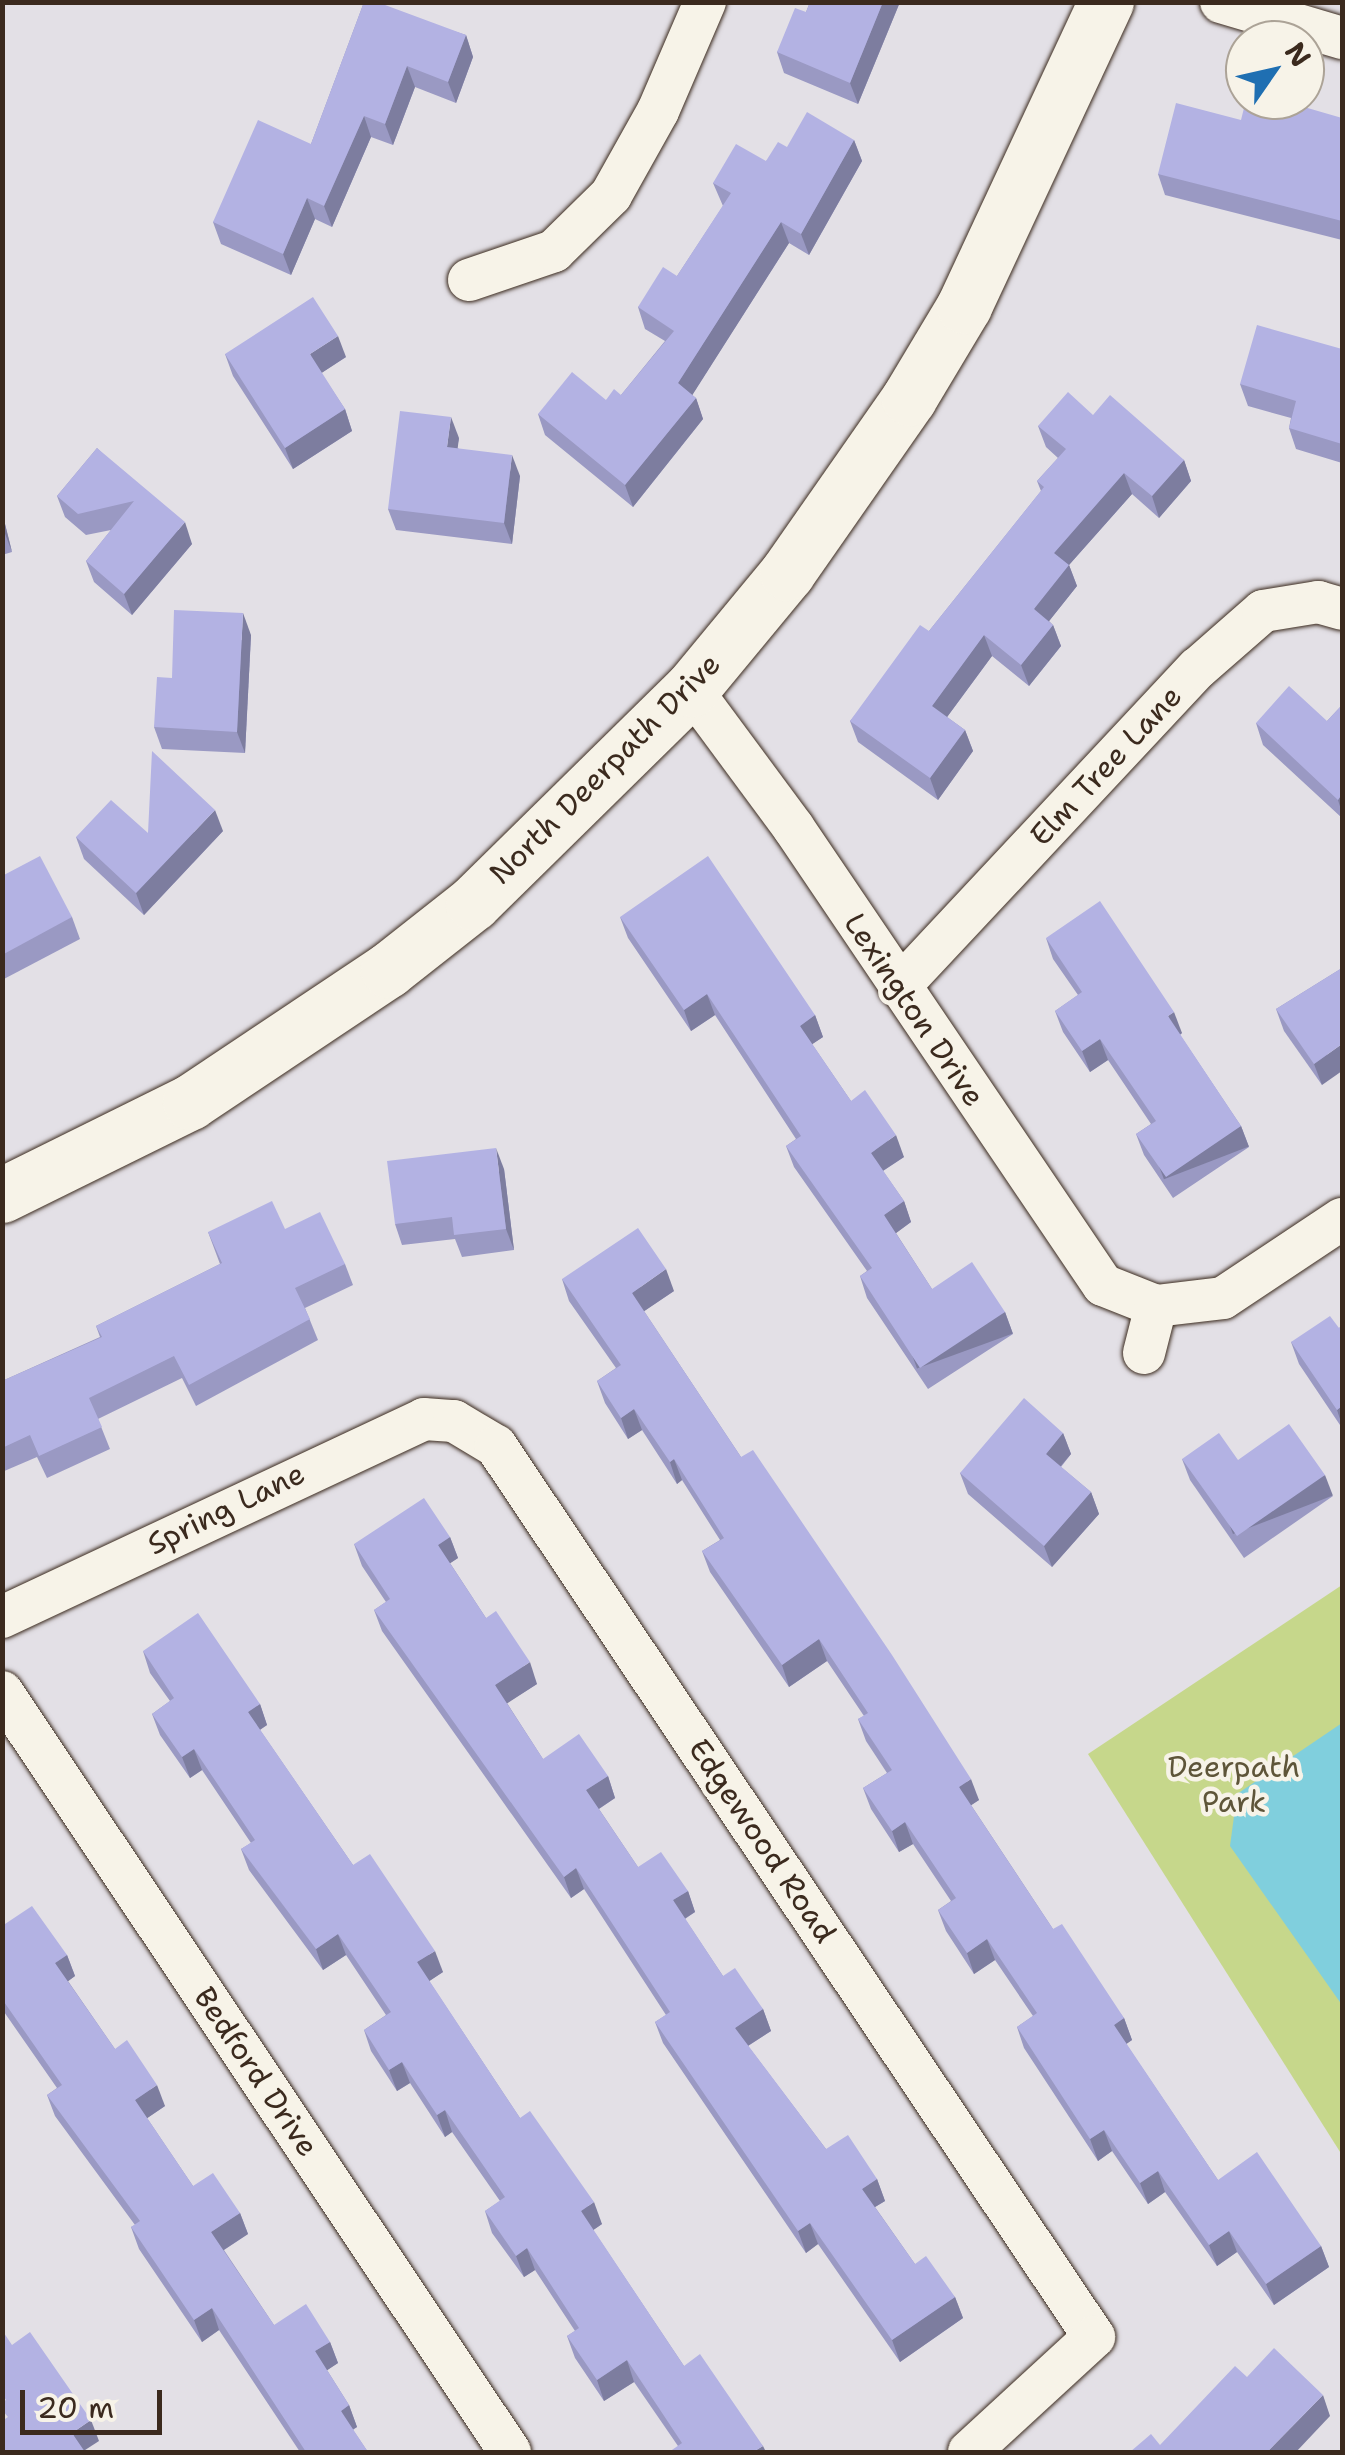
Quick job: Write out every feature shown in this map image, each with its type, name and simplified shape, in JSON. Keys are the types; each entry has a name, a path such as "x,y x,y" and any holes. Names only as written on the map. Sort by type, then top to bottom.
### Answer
{"street":[{"path":"469,280 554,251 611,195 658,111 705,2"},
{"name":"North Deerpath Drive","path":"2,1195 190,1102 388,970 473,903 691,689 787,572 909,398 964,306 1106,2"},
{"path":"1221,2 1342,38"},
{"name":"Elm Tree Lane","path":"899,987 1198,668 1263,610 1318,602 1342,608"},
{"name":"Lexington Drive","path":"691,689 899,987 1078,1256 1102,1284 1156,1306"},
{"path":"1144,1352 1156,1306 1223,1298 1342,1219"},
{"name":"Spring Lane","path":"2,1617 378,1435 424,1419 454,1422"},
{"name":"Edgewood Road","path":"454,1422 496,1446 1094,2337 1014,2416 968,2452"},
{"name":"Bedford Drive","path":"2,1692 510,2452"}],"green space":[{"name":"Deerpath Park","path":"1342,1585 1342,2155 1088,1754"}],"water":[{"path":"1342,1723 1342,2005 1230,1846 1237,1794"}],"building":[{"path":"364,2 377,2 466,35 448,82 407,66 385,124 364,116 324,206 307,198 283,254 213,222 258,120 311,144"},
{"path":"810,2 883,2 850,83 777,52 795,8 806,12"},
{"path":"1176,103 1225,116 1225,120 1325,120 1325,113 1342,118 1342,221 1158,174"},
{"path":"807,112 854,140 801,234 781,222 678,383 696,398 625,485 538,414 572,372 606,400 614,389 621,395 674,331 638,307 663,267 677,276 731,193 713,183 736,144 766,161 778,142 787,147"},
{"path":"313,297 338,336 310,354 345,409 285,448 225,354"},
{"path":"1257,325 1342,349 1342,444 1289,428 1296,401 1240,384"},
{"path":"1068,392 1093,415 1110,395 1184,460 1152,496 1124,473 1054,553 1069,565 1034,609 1053,625 1021,665 984,635 932,706 965,730 930,778 850,721 920,625 929,631 1044,487 1037,481 1066,449 1038,426"},
{"path":"400,411 451,417 447,447 512,455 504,523 388,509"},
{"path":"97,448 185,522 124,594 86,561 134,501 78,514 57,496"},
{"path":"174,610 243,613 237,732 154,727 157,677 172,678"},
{"path":"1289,686 1327,721 1342,705 1342,794 1338,800 1256,723"},
{"path":"152,751 215,810 136,893 76,837 111,800 148,833"},
{"path":"40,856 72,917 2,955 2,876"},
{"path":"708,856 815,1015 800,1026 851,1101 865,1090 896,1135 871,1153 904,1201 884,1215 932,1289 972,1262 1005,1312 920,1368 860,1276 872,1268 786,1146 801,1136 707,994 684,1010 620,917"},
{"path":"1100,901 1174,1012 1168,1016 1241,1126 1166,1177 1136,1134 1156,1121 1100,1039 1082,1051 1055,1011 1082,992 1046,938"},
{"path":"1342,968 1342,1044 1314,1064 1276,1009"},
{"path":"496,1148 506,1229 454,1235 452,1217 395,1224 387,1161"},
{"path":"272,1201 285,1229 320,1212 345,1264 295,1288 310,1319 189,1385 174,1356 89,1398 102,1427 39,1456 30,1435 2,1448 2,1381 102,1337 96,1326 222,1263 208,1232"},
{"path":"638,1228 666,1269 632,1293 741,1457 753,1450 892,1655 971,1779 959,1787 1053,1929 1062,1924 1124,2018 1114,2025 1218,2180 1257,2152 1321,2246 1266,2284 1229,2231 1209,2245 1158,2171 1140,2183 1104,2130 1090,2139 1017,2027 1037,2013 987,1939 967,1953 938,1910 956,1898 905,1822 892,1831 863,1788 892,1770 858,1719 868,1713 819,1639 782,1665 702,1551 724,1538 674,1459 670,1462 634,1409 621,1418 597,1381 621,1365 562,1279"},
{"path":"1330,1316 1339,1328 1342,1326 1342,1406 1337,1410 1291,1342"},
{"path":"1024,1398 1063,1433 1046,1454 1091,1492 1044,1546 960,1473"},
{"path":"1289,1424 1325,1475 1237,1536 1182,1459 1219,1433 1238,1460"},
{"path":"424,1498 450,1537 438,1545 486,1618 496,1611 530,1662 495,1685 543,1759 579,1734 608,1776 586,1790 638,1867 661,1852 688,1891 673,1900 723,1976 735,1968 763,2009 735,2028 826,2149 848,2135 877,2179 862,2189 915,2264 926,2256 955,2297 892,2340 810,2223 798,2231 655,2022 670,2012 576,1868 564,1877 374,1610 390,1599 354,1544"},
{"path":"198,1613 260,1704 248,1712 353,1865 370,1854 435,1951 417,1962 520,2118 530,2111 594,2202 581,2211 684,2366 700,2354 763,2446 753,2452 669,2452 682,2443 627,2360 597,2380 567,2336 579,2328 527,2248 516,2256 485,2211 505,2197 445,2110 437,2115 402,2062 389,2070 364,2030 391,2012 338,1934 316,1949 241,1849 255,1840 194,1749 182,1757 152,1714 174,1698 143,1651"},
{"path":"32,1906 67,1955 55,1963 115,2049 127,2040 157,2085 135,2100 193,2186 213,2173 240,2213 211,2232 274,2325 306,2304 330,2342 315,2351 349,2405 341,2411 368,2452 306,2452 212,2308 194,2320 131,2227 140,2221 47,2095 62,2085 2,1999 2,1926"},
{"path":"2,2330 12,2345 30,2332 91,2420 72,2433 85,2452 2,2452 2,2421 8,2417 2,2410 6,2400 2,2394"},
{"path":"1274,2348 1323,2395 1267,2452 1130,2452 1151,2434 1160,2445 1235,2366 1247,2377"}]}
